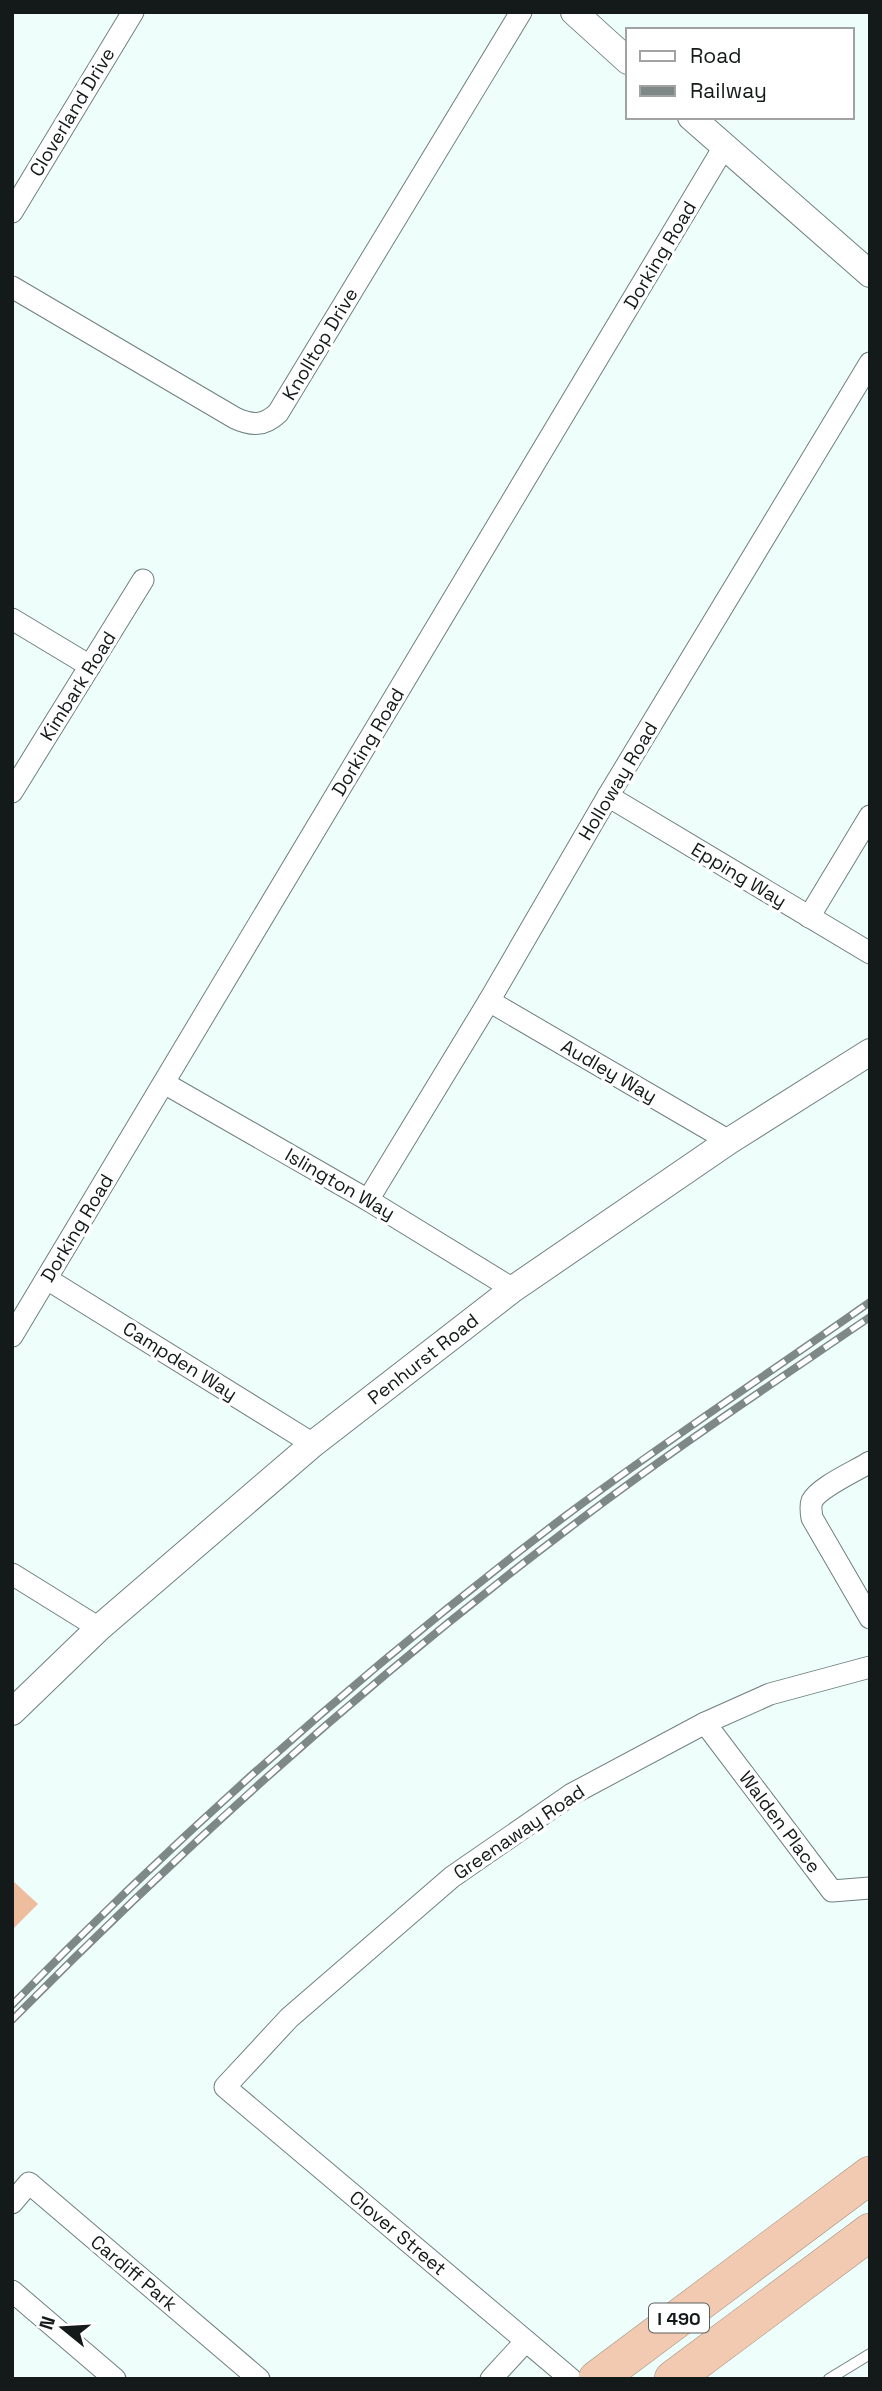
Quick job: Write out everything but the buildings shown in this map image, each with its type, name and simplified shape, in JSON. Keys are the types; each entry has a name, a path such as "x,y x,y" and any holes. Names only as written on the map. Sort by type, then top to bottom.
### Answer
{"highway":[{"path":"761,2257 870,2162"},
{"name":"I 490","path":"597,2379 870,2175"},
{"name":"I 490","path":"674,2379 870,2232"},
{"path":"727,2339 870,2256"}],"street":[{"name":"Cloverland Drive","path":"12,212 132,12"},
{"name":"Knolltop Drive","path":"12,287 235,418 254,425 272,419 521,12"},
{"path":"574,12 626,59"},
{"path":"693,119 870,274"},
{"name":"Dorking Road","path":"12,1336 724,147"},
{"name":"Holloway Road","path":"368,1200 870,363"},
{"name":"Kimbark Road","path":"12,792 143,580"},
{"path":"12,619 90,666"},
{"name":"Epping Way","path":"608,796 870,953"},
{"path":"809,917 870,816"},
{"name":"Audley Way","path":"489,1001 729,1141"},
{"name":"Penhurst Road","path":"12,1712 99,1628 313,1444 513,1289 729,1141 870,1052"},
{"name":"Islington Way","path":"164,1083 368,1200 513,1289"},
{"name":"Campden Way","path":"47,1279 313,1444"},
{"path":"870,1462 823,1490 811,1505 812,1518 870,1618"},
{"path":"12,1574 99,1628"},
{"name":"Greenaway Road","path":"225,2087 289,2018 452,1877 572,1794 705,1723 770,1694 870,1667"},
{"name":"Walden Place","path":"705,1723 832,1891 870,1888"},
{"name":"Clover Street","path":"225,2087 571,2379"},
{"name":"Cardiff Park","path":"12,2203 29,2183 259,2379"},
{"path":"12,2291 115,2379"},
{"path":"491,2379 531,2345"}],"lane":[{"path":"829,2379 870,2354"}],"shaded area":[{"path":"12,1880 38,1904 12,1930"}],"railway":[{"path":"12,2005 210,1813 420,1631 602,1489 870,1302"},
{"path":"12,2020 212,1827 281,1764 422,1644 605,1501 870,1317"}]}
